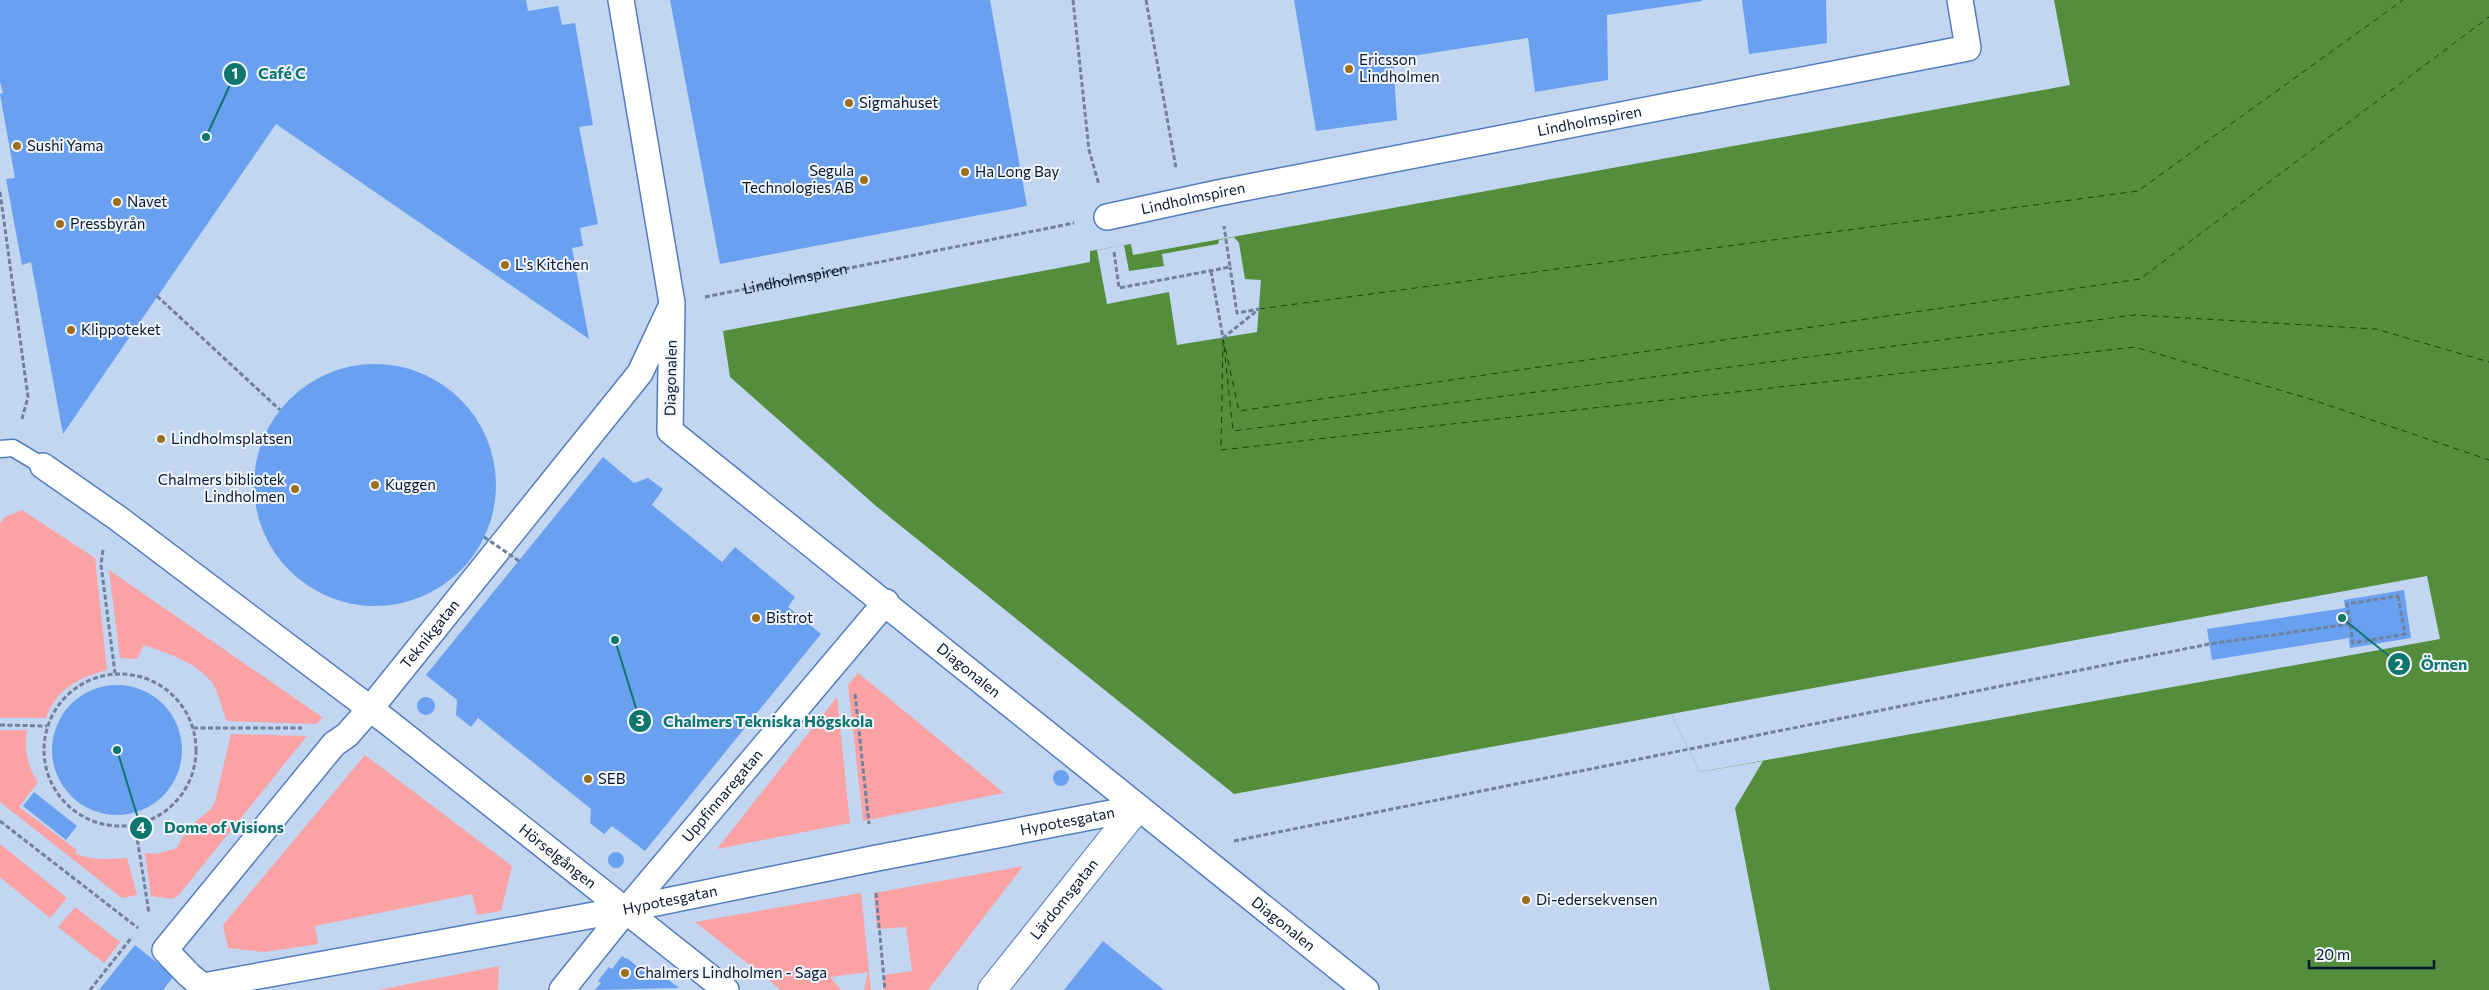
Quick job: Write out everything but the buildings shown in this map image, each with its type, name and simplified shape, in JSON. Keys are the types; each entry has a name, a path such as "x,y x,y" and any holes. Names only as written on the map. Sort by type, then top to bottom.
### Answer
{"street":[{"path":"621,0 672,303"},
{"name":"Lindholmspiren","path":"1108,217 1183,200 1968,48 1960,0"},
{"name":"Diagonalen","path":"672,303 670,431 886,602 1137,808 1366,990"},
{"name":"Teknikgatan","path":"160,946 334,744 380,716 640,373 672,303"},
{"path":"43,466 119,519 380,716"},
{"name":"Uppfinnaregatan","path":"562,990 627,909 886,602"},
{"name":"Hörselgången","path":"380,716 627,909 726,990"},
{"name":"Hypotesgatan","path":"205,988 627,909 1137,808"},
{"name":"Lärdomsgatan","path":"992,990 1137,808"},
{"path":"160,946 205,988"}],"lane":[{"path":"6,448 43,466"}],"path":[{"path":"1146,0 1183,200"},
{"path":"0,192 28,397 6,448"},
{"name":"Lindholmspiren","path":"672,303 1108,217"},
{"path":"1212,271 1223,338 1259,309 1237,312 1230,267"},
{"path":"158,296 280,410"},
{"path":"116,673 101,554 119,519"},
{"path":"484,537 518,561"},
{"path":"2398,596 2405,634 2353,642 2350,624 2347,604 2398,596"},
{"path":"1190,850 2209,644 2350,624"},
{"path":"850,646 885,990"},
{"path":"116,673 136,675 155,682 172,693 180,704 193,728 196,749 194,770 185,789 172,806 155,818 135,825 115,826 95,823 77,814 62,801 51,784 45,766 43,746 47,726 57,706 72,689 93,678 116,673"},
{"path":"0,725 47,726"},
{"path":"193,728 306,728 334,744"},
{"path":"0,821 160,946"},
{"path":"135,825 145,892 160,946"},
{"path":"90,990 139,929"}],"shaded area":[{"path":"2054,0 2489,0 2489,990 1770,990 1735,808 1763,761 1700,772 1671,714 1234,794 876,506 730,377 723,331 1090,262 1090,251 1131,244 1133,255 2070,85"},
{"path":"22,510 95,558 107,670 69,686 55,700 46,718 0,718 0,524 5,517"},
{"path":"109,570 322,717 317,724 227,721 213,684 190,664 144,645 137,659 120,658"},
{"path":"858,673 1004,793 863,821 848,685"},
{"path":"837,697 850,823 717,849"},
{"path":"0,730 27,730 27,758 38,782 19,807 77,850 75,853 81,856 107,859 127,858 137,895 122,898 0,802"},
{"path":"231,734 307,736 178,896 172,899 151,896 145,853 156,854 177,848 187,829 211,809 215,802"},
{"path":"365,755 512,866 501,911 477,915 472,894 315,926 318,944 264,952 228,948 223,925"},
{"path":"0,844 67,898 50,918 0,877"},
{"path":"1023,866 928,990 883,990 883,975 912,971 906,927 877,929 874,893"},
{"path":"861,893 871,990 864,990 868,972 830,977 841,990 781,990 695,922"},
{"path":"75,907 120,942 104,963 58,927"},
{"path":"499,966 498,990 378,990"}],"pier":[{"path":"1234,237 1239,243 1245,279 1261,280 1257,332 1177,345 1169,292 1107,304 1097,250 1124,245 1129,271 1164,266 1162,254 1218,244 1219,240"},
{"path":"2427,576 2440,639 1700,772 1671,714"}],"ferry route":[{"path":"1259,309 2138,191 2403,0"},
{"path":"1223,338 1239,411 2140,279 2489,17"},
{"path":"1224,346 1233,431 2135,315 2376,329 2489,362"},
{"path":"1223,340 1221,450 2135,347 2313,400 2489,460"}],"place":[{"name":"Ericsson Lindholmen","path":"1349,69"},
{"name":"Sigmahuset","path":"849,103"},
{"name":"Café C","path":"206,137"},
{"name":"Sushi Yama","path":"17,146"},
{"name":"Ha Long Bay","path":"965,172"},
{"name":"Segula Technologies AB","path":"864,180"},
{"name":"Navet","path":"117,202"},
{"name":"Pressbyrån","path":"60,224"},
{"name":"L's Kitchen","path":"505,265"},
{"name":"Klippoteket","path":"71,330"},
{"name":"Lindholmsplatsen","path":"161,439"},
{"name":"Kuggen","path":"375,485"},
{"name":"Chalmers bibliotek Lindholmen","path":"295,489"},
{"name":"Bistrot","path":"756,618"},
{"name":"Örnen","path":"2342,618"},
{"name":"Chalmers Tekniska Högskola","path":"615,640"},
{"name":"Dome of Visions","path":"117,750"},
{"name":"SEB","path":"588,779"},
{"name":"Di-edersekvensen","path":"1526,900"},
{"name":"Chalmers Lindholmen - Saga","path":"625,973"}]}
